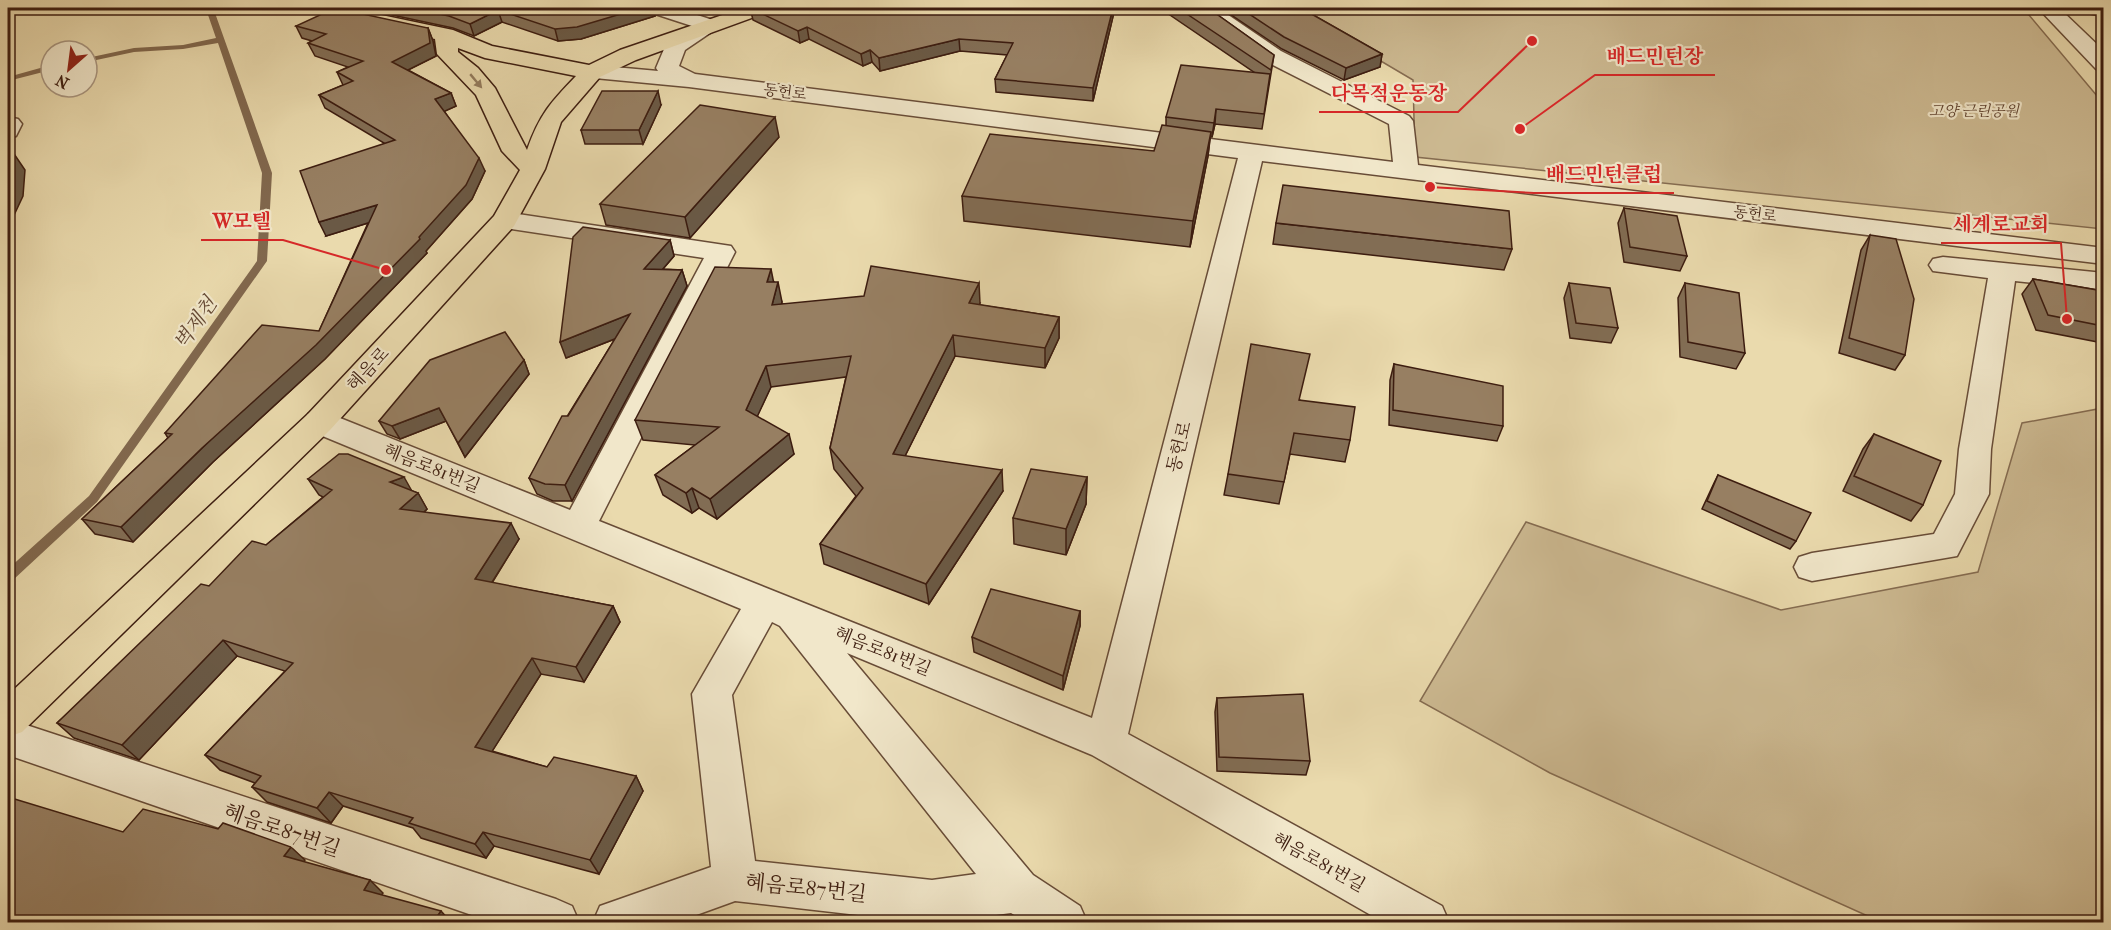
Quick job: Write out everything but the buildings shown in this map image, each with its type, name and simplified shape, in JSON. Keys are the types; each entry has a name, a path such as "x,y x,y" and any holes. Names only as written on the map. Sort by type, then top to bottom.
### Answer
{"main road":[{"name":"동헌로","path":"322,8 445,35 485,51 592,72"},
{"name":"혜음로","path":"8,720 318,422 505,220 533,169 549,123 561,105 592,72 628,55 761,8"},
{"path":"445,35 448,54 470,73 487,93 514,151 533,169"}],"street":[{"path":"656,8 709,26"},
{"path":"1205,8 1273,56 1401,122 1406,171"},
{"path":"2048,8 2066,22 2103,64"},
{"path":"2089,8 2103,10"},
{"path":"689,80 667,68 675,47 709,26"},
{"name":"동헌로","path":"592,72 689,80 1252,152 2103,256"},
{"path":"8,124 10,124 8,131"},
{"name":"동헌로","path":"1106,742 1252,152"},
{"path":"505,220 721,252 578,528"},
{"path":"1943,265 2103,282"},
{"path":"1812,567 1945,546 1972,494 1976,449 2003,272"},
{"name":"혜음로81번길","path":"318,422 1106,742 1426,922"},
{"path":"735,880 712,694 778,609 1017,890 1064,922"},
{"name":"혜음로87번길","path":"8,738 556,922"},
{"name":"혜음로87번길","path":"616,922 735,880 932,902 1017,890"}],"green space":[{"name":"고양 근린공원","path":"1291,8 2016,8 2029,15 2103,103 2103,229 1415,157 1413,80"},
{"path":"2103,408 2103,922 1881,922 1550,773 1420,701 1526,522 1781,610 1978,572 2022,423"}],"waterway":[{"name":"벽제천","path":"8,576 93,499 262,261 267,173 211,12 216,8"},
{"name":"벽제천","path":"99,57 134,50 183,47 220,40"},
{"name":"벽제천","path":"8,79 39,70"}],"place":[{"name":"다목적운동장","path":"1532,41"},
{"name":"배드민턴장","path":"1520,129"},
{"name":"배드민턴클럽","path":"1430,187"},
{"name":"W모텔","path":"386,270"},
{"name":"세계로교회","path":"2067,319"}]}
